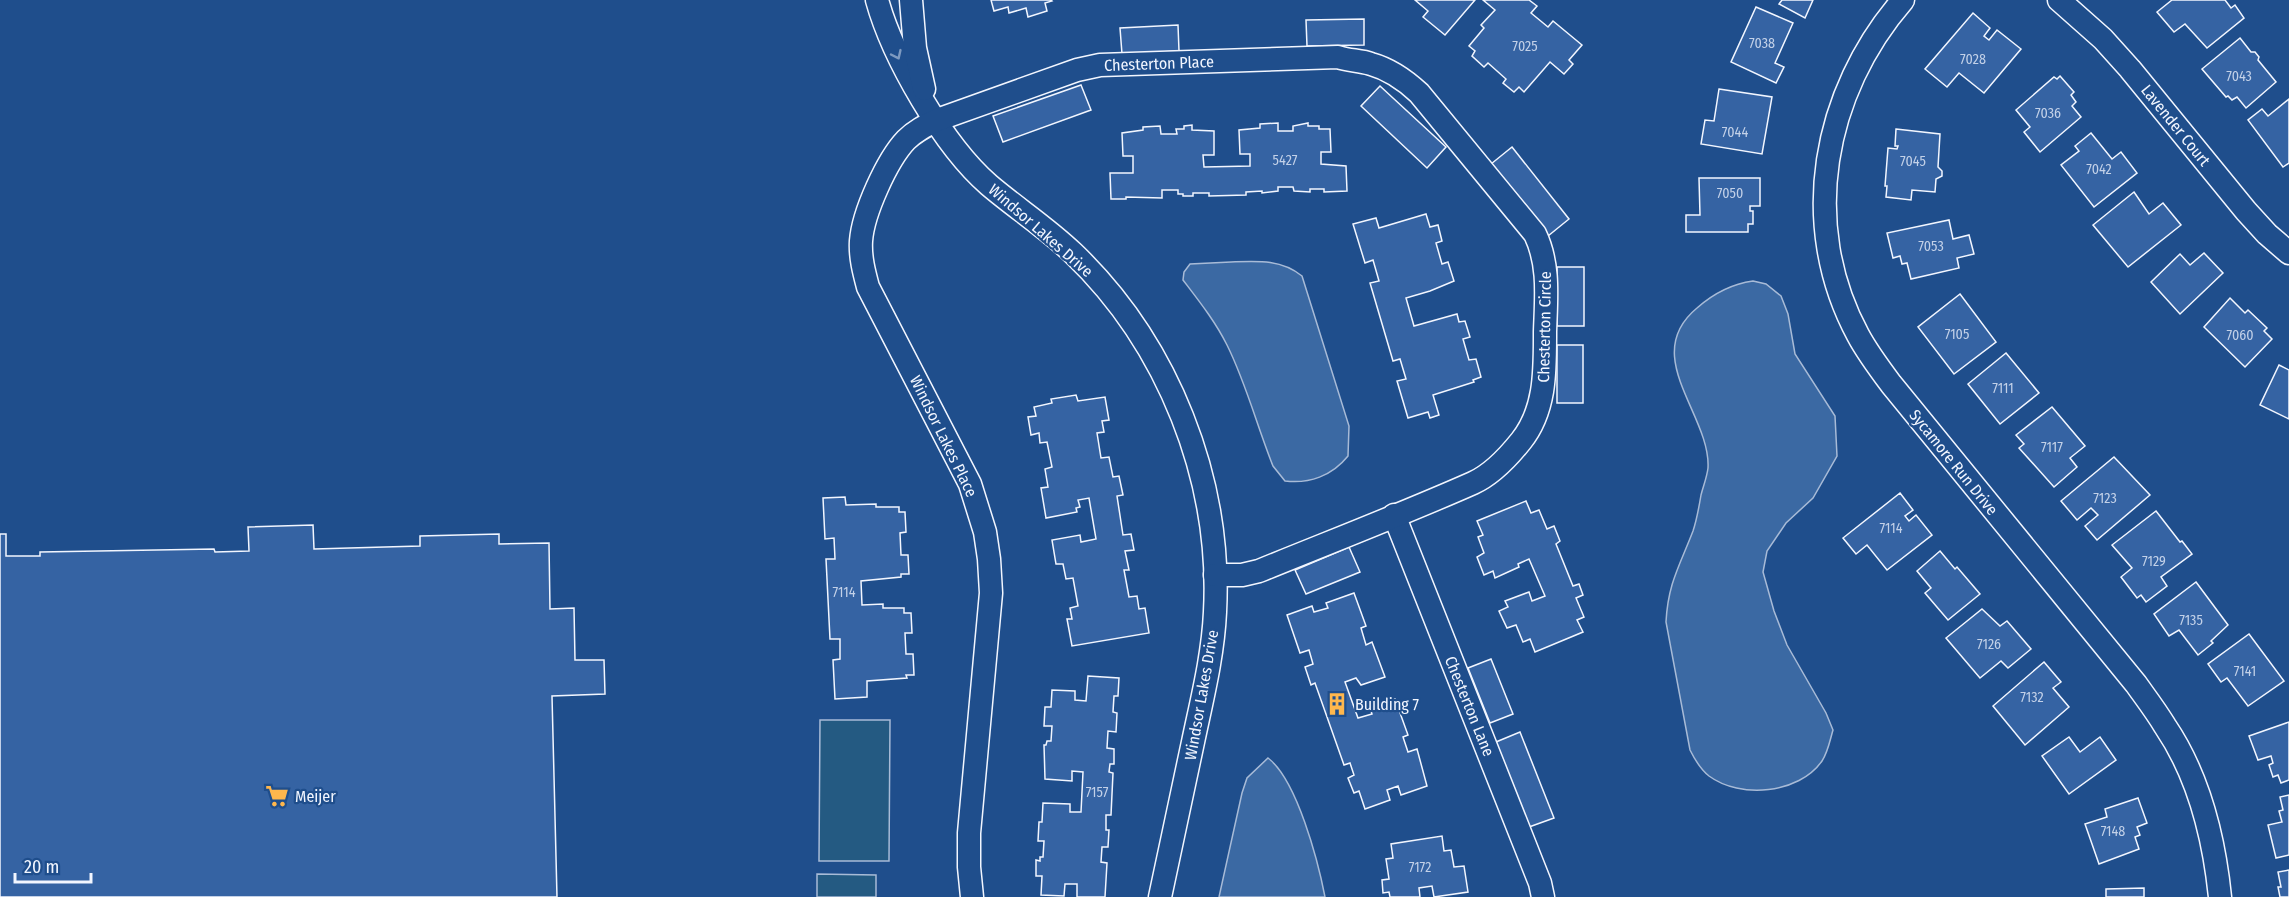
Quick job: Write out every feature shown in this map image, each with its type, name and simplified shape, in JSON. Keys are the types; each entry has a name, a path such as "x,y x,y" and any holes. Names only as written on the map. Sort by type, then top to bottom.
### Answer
{"street":[{"name":"Windsor Lakes Drive","path":"876,0 886,31 903,66 937,120 971,167 988,184 1076,256 1102,284 1136,328 1169,386 1195,452 1209,509 1215,575 1215,611 1210,661 1160,897"},
{"name":"Windsor Lakes Drive","path":"911,0 915,48 924,91 937,120"},
{"name":"Sycamore Run Drive","path":"1903,0 1866,49 1852,76 1838,112 1829,151 1826,181 1827,232 1834,272 1843,301 1858,336 1891,384 2136,684 2166,726 2190,775 2204,813 2216,863 2220,897"},
{"name":"Lavender Court","path":"2059,0 2103,39 2246,211 2289,253"},
{"name":"Chesterton Place","path":"937,120 1077,70 1100,65 1338,57 1372,64 1389,71"},
{"name":"Chesterton Circle","path":"1215,575 1242,575 1259,571 1473,483 1510,454 1525,436 1536,413 1543,388 1546,269 1541,248 1532,230 1423,97 1389,71"},
{"name":"Windsor Lakes Place","path":"937,120 917,130 903,143 892,162 866,214 861,252 868,287 970,483 980,511 988,549 991,605 969,833 972,897"},
{"name":"Chesterton Lane","path":"1394,515 1540,883 1543,897"}],"shaded area":[{"path":"1231,262 1277,264 1286,266 1302,276 1349,426 1348,456 1335,469 1320,477 1303,481 1285,481 1273,466 1240,374 1227,345 1212,319 1183,280 1184,272 1190,264"},
{"path":"1753,281 1766,284 1781,296 1788,314 1795,354 1835,416 1837,456 1813,498 1786,523 1767,551 1763,572 1787,645 1826,713 1833,730 1822,761 1812,772 1799,780 1769,790 1736,788 1722,783 1709,776 1692,754 1666,622 1672,585 1698,513 1708,468 1706,448 1676,366 1675,346 1681,326 1703,303 1730,287"},
{"path":"820,720 890,720 889,861 819,861"},
{"path":"1268,758 1288,784 1297,802 1312,843 1325,897 1219,897 1247,778"},
{"path":"817,874 876,875 876,897 817,897"}],"building":[{"path":"991,0 1052,1 1045,3 1047,11 1028,17 1026,8 1009,13 1008,7 994,11"},
{"path":"1415,0 1475,0 1445,35 1423,17 1428,11"},
{"path":"1483,0 1529,0 1537,6 1531,13 1548,27 1553,21 1582,45 1569,60 1573,64 1564,74 1550,62 1524,92 1519,87 1514,92 1503,83 1506,79 1488,63 1484,67 1472,56 1475,51 1469,46 1484,28 1481,25 1495,10"},
{"path":"1782,0 1813,0 1805,18 1779,4"},
{"path":"2172,0 2225,0 2231,8 2235,5 2244,18 2207,48 2185,24 2174,32 2157,12"},
{"path":"1756,7 1793,23 1775,63 1784,67 1776,83 1731,62"},
{"path":"1973,13 1990,28 1984,36 1989,40 1997,30 2021,49 1984,93 1959,73 1947,87 1925,69"},
{"path":"1364,19 1364,45 1307,46 1306,20"},
{"path":"1178,25 1179,51 1122,54 1120,28"},
{"path":"2240,38 2251,52 2255,52 2259,57 2258,60 2276,82 2246,108 2237,97 2232,100 2226,97 2202,69"},
{"path":"2060,76 2074,92 2071,95 2076,102 2072,106 2081,117 2040,152 2024,132 2030,127 2016,110 2054,77 2057,79"},
{"path":"1081,85 1091,110 1003,142 993,116"},
{"path":"1380,86 1446,147 1427,168 1361,106"},
{"path":"1719,89 1772,97 1762,154 1701,144 1705,120 1714,121"},
{"path":"2289,99 2289,163 2283,167 2248,120 2262,109 2268,116"},
{"path":"1278,123 1278,131 1293,131 1293,126 1308,123 1308,126 1319,126 1319,129 1330,129 1331,152 1321,152 1321,164 1346,166 1347,191 1324,192 1324,189 1310,189 1310,192 1294,191 1293,187 1278,187 1278,191 1246,192 1246,195 1209,196 1209,193 1193,193 1193,196 1183,196 1183,194 1178,194 1178,190 1162,190 1162,198 1111,199 1110,173 1133,173 1133,156 1123,156 1122,133 1143,130 1143,127 1160,126 1161,134 1177,134 1176,129 1184,129 1184,126 1192,125 1192,130 1214,131 1214,155 1203,155 1204,167 1250,166 1250,154 1240,154 1239,130 1260,128 1260,124"},
{"path":"1896,129 1940,134 1938,167 1942,171 1942,176 1936,179 1935,192 1912,190 1911,200 1886,197 1888,148 1897,149 1898,146 1895,146"},
{"path":"2091,133 2112,159 2121,152 2137,173 2094,207 2061,165 2079,151 2075,146"},
{"path":"1512,147 1569,219 1548,236 1491,164"},
{"path":"1699,178 1760,178 1760,206 1750,206 1750,211 1753,211 1753,224 1748,224 1748,232 1686,232 1686,215 1700,215"},
{"path":"2134,192 2149,214 2163,203 2181,225 2128,267 2093,225"},
{"path":"1426,214 1430,227 1438,225 1442,241 1436,243 1442,264 1448,262 1454,281 1406,298 1414,326 1457,314 1459,322 1465,321 1470,337 1463,339 1469,360 1476,359 1481,377 1473,380 1474,382 1433,395 1439,415 1430,418 1428,412 1408,418 1397,381 1406,379 1400,359 1393,361 1370,283 1379,281 1373,260 1365,263 1353,224 1376,218 1379,228"},
{"path":"1949,220 1953,239 1969,235 1974,254 1957,258 1959,268 1911,279 1907,263 1902,264 1900,256 1893,258 1887,233"},
{"path":"2204,253 2223,273 2180,314 2151,282 2180,254 2190,265"},
{"path":"1557,267 1584,267 1584,326 1557,326"},
{"path":"1960,294 1996,342 1954,374 1918,327"},
{"path":"2230,298 2245,313 2248,310 2267,328 2264,331 2272,339 2245,367 2204,327"},
{"path":"1557,345 1583,345 1583,403 1557,403"},
{"path":"2006,353 2039,393 2000,424 1968,384"},
{"path":"2279,365 2289,370 2289,419 2260,405"},
{"path":"1076,395 1078,401 1105,397 1109,420 1102,421 1104,432 1097,433 1101,458 1109,457 1113,477 1119,476 1123,495 1117,496 1123,535 1131,534 1134,550 1125,551 1129,570 1124,570 1129,597 1137,596 1139,609 1145,608 1149,633 1072,646 1067,619 1072,619 1070,608 1078,606 1073,578 1066,579 1063,564 1056,564 1052,540 1080,535 1081,542 1096,539 1089,498 1078,500 1080,507 1076,508 1077,512 1046,518 1041,488 1048,487 1045,469 1052,467 1047,442 1040,443 1039,433 1031,435 1028,417 1036,416 1034,407 1052,403 1051,399"},
{"path":"2052,407 2085,446 2070,458 2077,467 2054,487 2019,448 2024,444 2016,435"},
{"path":"2114,457 2150,495 2097,540 2085,526 2098,515 2091,508 2077,520 2061,501"},
{"path":"1900,493 1913,510 1905,516 1909,521 1916,515 1932,535 1887,570 1867,545 1856,554 1843,538"},
{"path":"845,497 846,505 876,504 876,507 899,507 899,512 905,512 906,532 900,533 901,555 908,555 909,574 901,574 901,577 861,581 862,605 883,604 883,608 904,608 904,613 911,613 912,633 905,633 906,654 913,654 914,675 906,675 907,678 867,681 867,697 835,699 833,660 840,659 840,639 830,639 826,559 835,559 834,538 825,539 823,498"},
{"path":"1526,501 1531,513 1539,510 1547,529 1554,526 1560,541 1556,544 1573,586 1579,584 1583,595 1576,598 1584,617 1577,620 1583,632 1535,652 1530,639 1523,642 1516,625 1507,628 1499,611 1508,607 1505,601 1529,592 1532,601 1545,596 1529,559 1518,564 1519,567 1495,578 1493,571 1484,575 1477,557 1484,553 1478,537 1483,535 1477,521"},
{"path":"2156,511 2192,554 2161,577 2167,586 2146,602 2141,595 2137,598 2121,577 2132,568 2112,545"},
{"name":"Meijer","path":"313,525 314,549 420,546 420,536 499,534 499,544 549,543 550,609 574,608 575,660 604,660 605,694 552,696 557,897 0,897 0,534 6,534 6,556 40,556 40,552 214,549 215,552 249,551 248,527"},
{"path":"1349,547 1360,572 1306,594 1295,570"},
{"path":"1940,551 1980,594 1948,620 1925,593 1931,588 1917,571"},
{"path":"2196,582 2228,625 2211,641 2213,643 2198,655 2179,630 2169,636 2154,614"},
{"name":"Building 7","path":"1354,593 1366,626 1361,628 1366,645 1372,642 1385,677 1361,685 1356,678 1345,682 1358,718 1372,714 1370,708 1395,699 1408,735 1403,737 1408,752 1417,749 1427,786 1401,795 1398,786 1387,790 1390,800 1365,809 1359,791 1354,793 1348,778 1354,775 1350,763 1344,765 1315,683 1311,685 1305,667 1313,664 1309,650 1300,653 1287,615 1312,606 1314,612 1328,608 1326,603"},
{"path":"1982,609 2000,626 2007,621 2031,649 2008,668 2001,661 1980,678 1946,638"},
{"path":"2249,634 2284,681 2248,706 2227,678 2221,682 2208,664"},
{"path":"1491,659 1513,714 1490,723 1468,668"},
{"path":"2044,662 2061,682 2053,688 2069,707 2025,745 1993,706"},
{"path":"1088,676 1119,678 1118,696 1114,696 1113,712 1117,713 1116,732 1108,731 1107,748 1114,749 1114,764 1110,764 1109,772 1113,773 1111,815 1106,815 1106,830 1109,830 1108,847 1102,847 1101,862 1107,863 1105,897 1077,897 1077,884 1065,884 1064,896 1041,895 1042,876 1036,876 1036,860 1040,861 1040,857 1043,857 1044,841 1038,841 1043,803 1070,804 1070,812 1081,812 1083,772 1072,771 1072,781 1045,779 1044,745 1047,741 1051,741 1052,726 1044,726 1045,707 1051,707 1052,690 1075,691 1075,700 1086,701"},
{"path":"2289,722 2289,780 2281,783 2278,775 2273,777 2269,765 2273,763 2271,756 2258,760 2249,736"},
{"path":"1520,732 1554,818 1529,827 1496,742"},
{"path":"2069,737 2080,752 2100,737 2116,760 2069,794 2042,756"},
{"path":"2289,795 2289,855 2276,858 2268,825 2282,822 2279,811 2283,810 2280,797"},
{"path":"2138,798 2147,823 2137,827 2140,835 2135,837 2139,849 2099,864 2085,824 2107,817 2105,809"},
{"path":"1442,836 1444,851 1451,850 1454,867 1464,866 1468,892 1434,897 1432,886 1419,888 1420,897 1390,897 1389,892 1383,893 1382,880 1389,879 1386,859 1393,858 1391,844"},
{"path":"2289,870 2289,897 2280,897 2278,872"},
{"path":"2144,888 2144,897 2106,897 2106,889"}],"place":[{"name":"Building 7","path":"1337,704"},
{"name":"Meijer","path":"277,796"}]}
